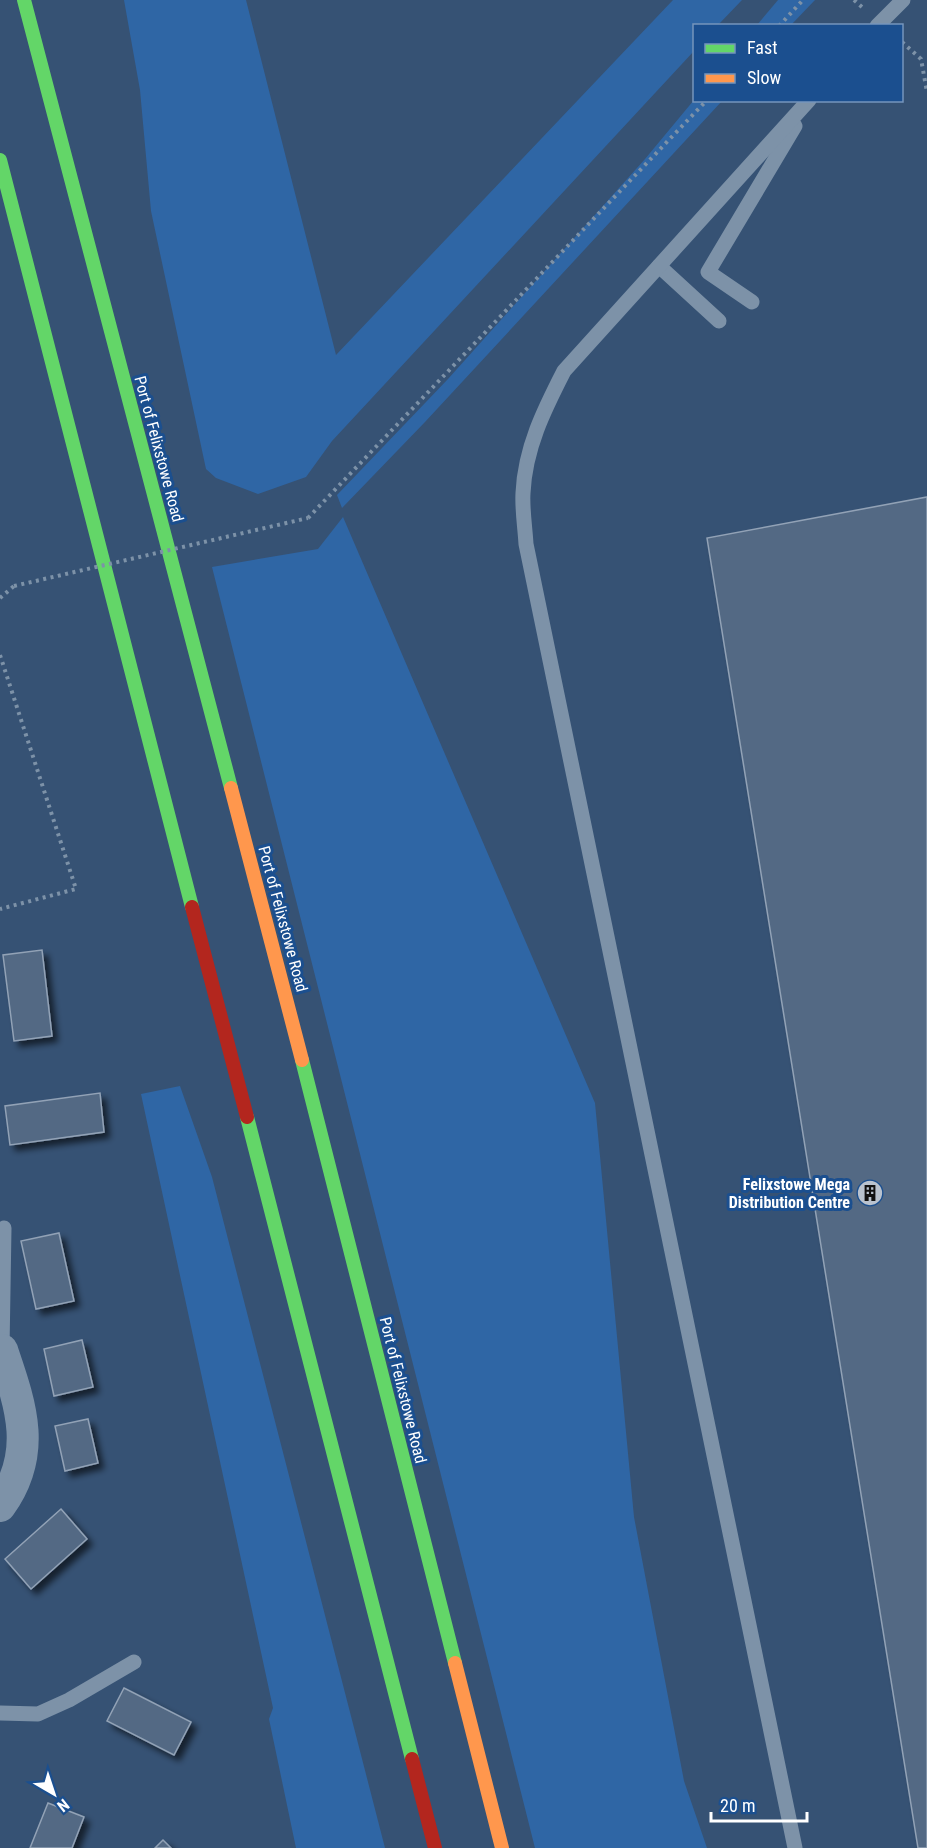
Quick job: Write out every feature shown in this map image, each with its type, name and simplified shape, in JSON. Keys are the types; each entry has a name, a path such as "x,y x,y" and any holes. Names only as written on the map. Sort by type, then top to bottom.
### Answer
{"highway":[{"name":"Port of Felixstowe Road","path":"24,0 284,988 502,1848"},
{"path":"0,160 435,1848"}],"street":[{"path":"0,1506 12,1489 21,1465 24,1440 21,1410 1,1350"}],"lane":[{"path":"879,24 903,0"},
{"path":"795,1848 526,544 523,493 529,448 564,371 808,102"},
{"path":"752,302 708,272 809,102"},
{"path":"659,266 719,321"},
{"path":"1,1350 4,1228"},
{"path":"0,1713 38,1714 69,1700 134,1662"}],"path":[{"path":"781,24 803,0"},
{"path":"903,43 921,59 927,92"},
{"path":"0,598 15,586 308,518 705,102"},
{"path":"0,655 76,889 0,909"}],"shaded area":[{"path":"124,0 246,0 336,355 673,0 742,0 719,24 693,24 693,52 332,441 306,477 258,494 216,478 206,469 151,211 140,90"},
{"path":"778,0 815,0 792,24 758,24"},
{"path":"693,101 721,102 425,422 342,508 337,495 448,379 645,159"},
{"path":"343,517 595,1103 634,1517 684,1781 707,1848 535,1848 212,567 318,549"},
{"path":"180,1086 212,1177 385,1848 296,1848 269,1719 273,1708 141,1094"}],"building":[{"name":"Felixstowe Mega Distribution Centre","path":"927,497 927,1848 918,1848 707,538"},
{"path":"42,950 52,1036 14,1041 3,955"},
{"path":"100,1093 104,1132 10,1145 5,1106"},
{"path":"59,1233 74,1301 36,1309 21,1241"},
{"path":"82,1340 93,1387 54,1396 44,1349"},
{"path":"88,1419 98,1463 65,1471 55,1426"},
{"path":"61,1509 87,1539 31,1589 5,1559"},
{"path":"124,1688 191,1722 174,1755 107,1721"},
{"path":"48,1803 84,1817 72,1848 30,1848"},
{"path":"163,1840 171,1848 155,1848"}],"traffic: fast":[{"path":"24,0 231,788"},
{"path":"0,160 192,907"},
{"path":"302,1060 455,1663"},
{"path":"247,1117 412,1759"}],"traffic: slow":[{"path":"231,788 302,1060"},
{"path":"455,1663 502,1848"}],"traffic: jam":[{"path":"192,907 247,1117"},
{"path":"412,1759 435,1848"}],"place":[{"name":"Felixstowe Mega Distribution Centre","path":"870,1193"}]}
